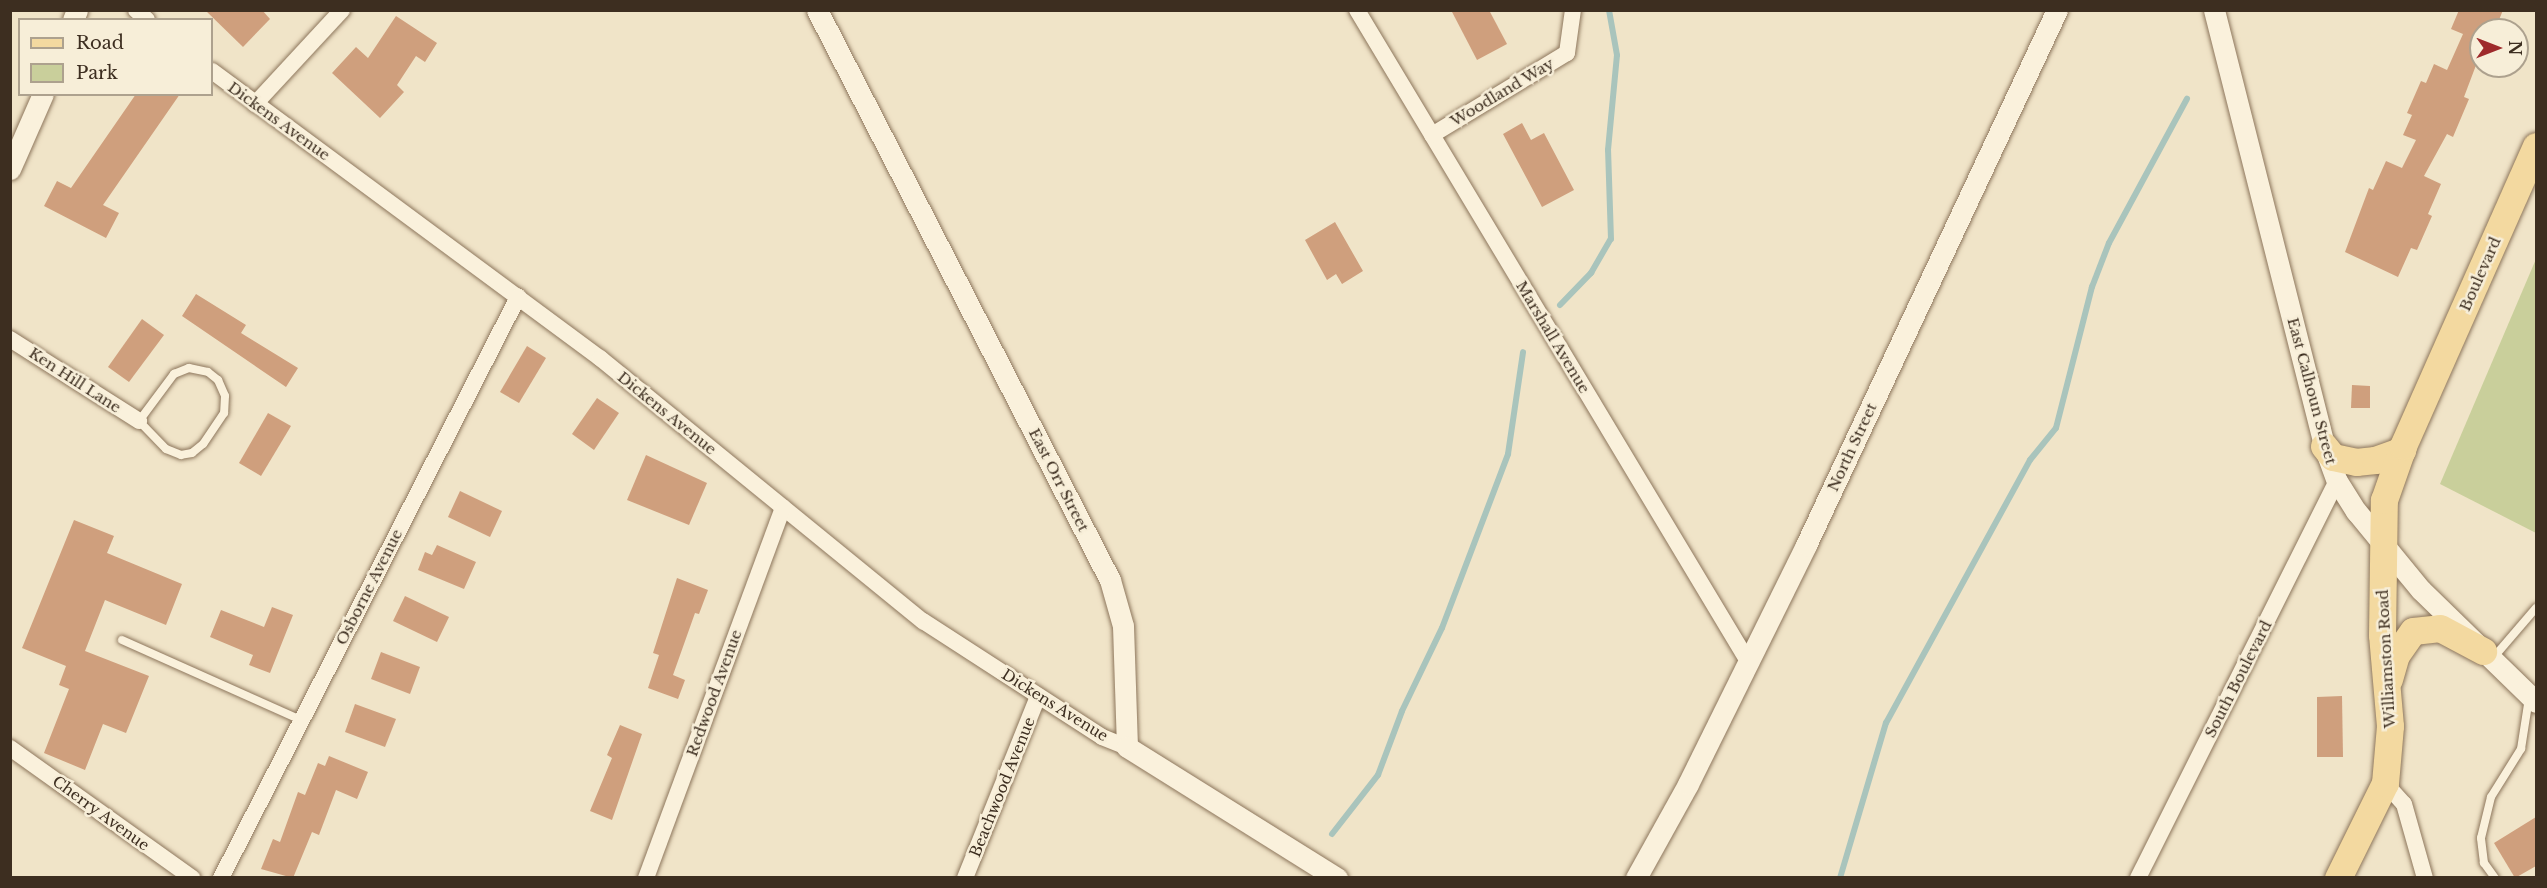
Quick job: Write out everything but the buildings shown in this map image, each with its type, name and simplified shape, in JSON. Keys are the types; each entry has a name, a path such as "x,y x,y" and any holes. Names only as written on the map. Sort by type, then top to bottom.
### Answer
{"main road":[{"name":"Boulevard","path":"2423,401 2536,147"},
{"name":"Williamston Road","path":"2338,878 2385,783 2390,726 2382,635 2384,500 2423,401"},
{"path":"2324,446 2333,457 2356,462 2375,460 2402,450"},
{"path":"2388,683 2396,655 2413,632 2440,628 2488,654"}],"street":[{"path":"255,104 342,10"},
{"name":"East Orr Street","path":"817,10 1110,580 1124,626 1127,747"},
{"name":"Marshall Avenue","path":"1357,10 1749,663"},
{"name":"Woodland Way","path":"1432,135 1567,53 1573,10"},
{"name":"North Street","path":"1636,878 1688,784 1749,663 2057,10"},
{"name":"East Calhoun Street","path":"2214,10 2324,446 2337,481 2382,543 2421,590 2533,699"},
{"name":"Dickens Avenue","path":"213,71 600,358 923,621 1102,737 1127,747"},
{"path":"10,169 42,96"},
{"name":"Osborne Avenue","path":"221,878 518,297"},
{"name":"Ken Hill Lane","path":"10,339 139,422"},
{"name":"South Boulevard","path":"2138,878 2337,481"},
{"name":"Redwood Avenue","path":"646,878 783,508"},
{"name":"Beachwood Avenue","path":"965,878 1038,696"},
{"path":"1127,747 1337,878"},
{"name":"Cherry Avenue","path":"10,748 192,878"},
{"path":"2385,783 2403,804 2425,878"}],"lane":[{"path":"189,368 208,372 218,380 225,396 224,413 217,426 192,453 181,455 166,449 139,422 174,374 189,368"},
{"path":"2488,654 2536,608"},
{"path":"122,640 301,720"},
{"path":"2494,878 2484,863 2481,838 2491,797 2521,748 2533,699"}],"green space":[{"path":"2536,259 2536,533 2440,484"}],"waterway":[{"path":"1560,305 1591,273 1611,239 1608,150 1617,55 1609,10"},
{"path":"1840,878 1886,723 2030,460 2056,428 2092,287 2109,243 2187,99"},
{"path":"1332,834 1378,775 1402,711 1442,628 1508,454 1523,352"}]}
